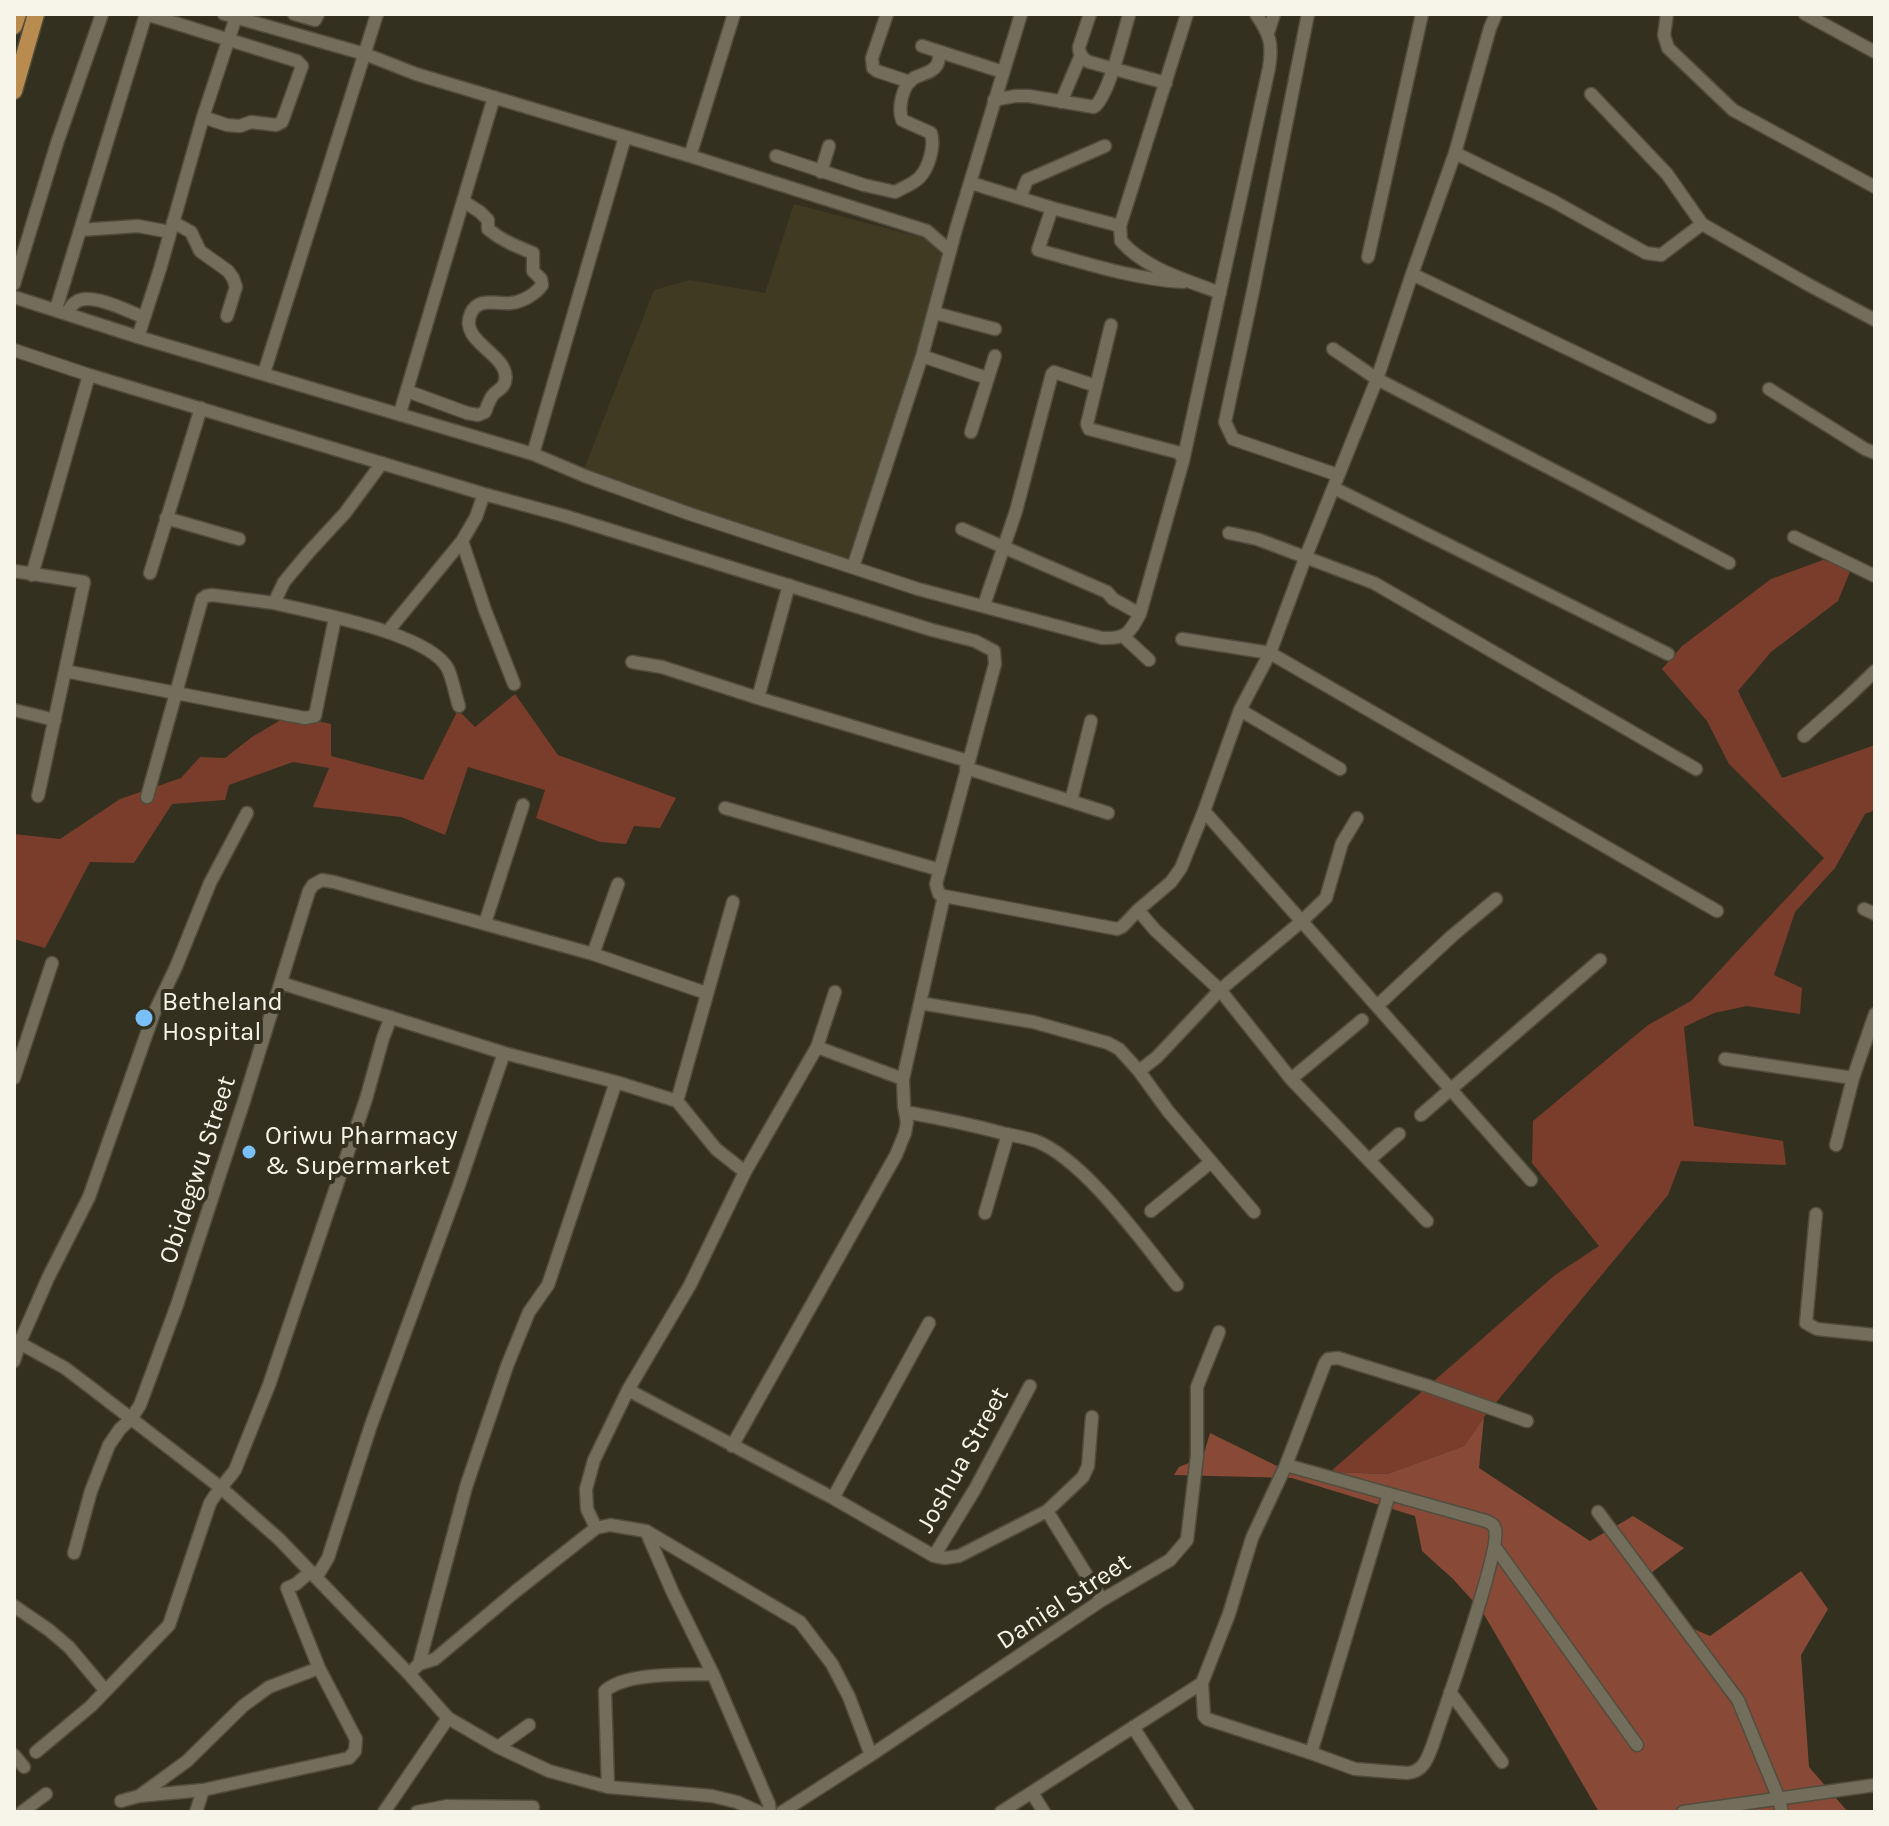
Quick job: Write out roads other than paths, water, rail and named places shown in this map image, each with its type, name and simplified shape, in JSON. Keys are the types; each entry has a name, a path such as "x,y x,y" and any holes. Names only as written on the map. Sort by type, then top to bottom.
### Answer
{"main road":[{"path":"14,26 18,14"},
{"path":"14,91 36,14"}],"street":[{"path":"14,284 57,143 102,14"},
{"path":"61,311 80,230 146,14 297,61 302,66 282,122 276,125 251,122 240,126 203,117"},
{"path":"294,14 315,20 318,14"},
{"path":"264,373 377,14"},
{"path":"690,156 734,14"},
{"path":"887,14 872,58 873,68 910,82"},
{"path":"853,567 922,356 956,229 1021,14"},
{"path":"1090,14 1079,47 1081,55 1089,62 1166,83"},
{"path":"994,100 1029,96 1094,107 1100,103 1128,14"},
{"path":"1187,14 1120,226 1121,241 1151,264 1220,293"},
{"path":"14,297 533,454 690,514 918,589 1102,638 1115,638 1131,630 1140,614 1183,461 1269,68 1272,49 1268,33 1256,14"},
{"path":"1268,33 1274,14"},
{"path":"1308,14 1225,422 1233,439 1336,482 1668,654"},
{"path":"1368,257 1422,14"},
{"path":"14,350 975,641 994,651 996,660 936,884 937,890 944,896 1117,929 1171,882 1181,868 1240,710 1270,653 1377,379 1455,153 1496,14"},
{"path":"1667,14 1664,35 1668,48 1733,110 1875,187"},
{"path":"1806,14 1875,52"},
{"path":"138,337 203,117 229,41 228,15 365,54 416,74 927,231 956,229"},
{"path":"922,46 1003,72"},
{"path":"776,156 895,192 918,179 931,156 933,138 931,133 902,120 902,101 910,82 937,66 940,52"},
{"path":"1061,102 1081,55"},
{"path":"1591,94 1667,174 1702,224 1875,320"},
{"path":"400,413 494,97"},
{"path":"533,454 625,137"},
{"path":"821,172 829,146"},
{"path":"1020,198 1027,180 1105,146"},
{"path":"1455,153 1553,201 1646,253 1661,255 1702,224"},
{"path":"971,183 1120,226"},
{"path":"857,208 864,185"},
{"path":"407,391 467,413 478,415 485,412 494,394 503,386 505,376 501,365 470,329 471,313 476,306 490,301 513,303 537,291 542,285 541,279 533,271 533,253 513,247 491,232 485,216 463,201"},
{"path":"1052,208 1038,250 1119,273 1195,283"},
{"path":"80,230 121,225 172,227 191,232 200,251 233,278 236,287 227,316"},
{"path":"927,231 950,251"},
{"path":"1412,274 1710,417"},
{"path":"61,311 79,300 96,299 143,317"},
{"path":"935,313 995,329"},
{"path":"1111,325 1087,424 1089,429 1180,453 1183,461"},
{"path":"1333,349 1377,379 1729,563"},
{"path":"922,356 987,378"},
{"path":"971,432 995,356"},
{"path":"984,605 1005,549 1052,374 1054,372 1096,386"},
{"path":"32,575 89,375"},
{"path":"1769,389 1875,453"},
{"path":"150,573 201,408"},
{"path":"274,603 284,582 345,513 382,463"},
{"path":"388,631 462,541 476,517 484,494"},
{"path":"166,518 239,539"},
{"path":"962,529 1107,592 1113,599 1140,614"},
{"path":"1229,533 1257,539 1374,583 1696,769"},
{"path":"1794,537 1875,576"},
{"path":"462,541 514,684"},
{"path":"14,571 84,582 38,796"},
{"path":"758,698 789,585"},
{"path":"147,797 202,599 206,596 274,603 388,631 433,654 447,667 459,706"},
{"path":"65,671 305,718 315,716 335,618"},
{"path":"1123,636 1149,660"},
{"path":"1182,639 1270,653 1717,911"},
{"path":"632,662 662,667 967,764 1108,813"},
{"path":"1804,736 1875,671"},
{"path":"14,710 55,720"},
{"path":"1240,710 1340,769"},
{"path":"1071,801 1091,721"},
{"path":"523,805 485,923 593,954 706,993"},
{"path":"725,808 940,870"},
{"path":"1204,811 1531,1180"},
{"path":"14,1361 17,1341 89,1197 154,1013 210,883 247,813"},
{"path":"1139,1071 1157,1057 1220,990 1326,898 1342,843 1357,818"},
{"name":"Obidegwu Street","path":"74,1553 91,1491 109,1445 140,1405 177,1305 313,885 322,880 334,882 485,923"},
{"path":"593,954 618,884"},
{"path":"732,1446 896,1155 905,1133 907,1122 903,1079 944,896"},
{"path":"1377,1006 1496,899"},
{"path":"677,1101 733,902"},
{"path":"1138,910 1155,930 1220,990 1291,1079 1427,1221"},
{"path":"1421,1115 1600,960"},
{"path":"14,1078 52,963"},
{"path":"281,983 504,1053 677,1101 716,1149 745,1172"},
{"path":"596,1528 587,1509 586,1489 594,1460 628,1390 690,1285 745,1172 817,1047 835,992"},
{"path":"920,1003 1033,1022 1108,1043 1119,1049 1254,1212"},
{"path":"1836,1145 1853,1078 1873,1029 1875,1014"},
{"path":"36,1752 91,1706 169,1625 210,1503 235,1470 269,1385 391,1017"},
{"path":"1291,1079 1362,1020"},
{"path":"817,1047 903,1079"},
{"path":"121,1801 139,1796 203,1790 349,1758 355,1751 356,1739 319,1668 287,1588 310,1572 319,1573 328,1558 371,1425 504,1053"},
{"path":"1725,1059 1853,1078"},
{"path":"419,1664 466,1487 507,1366 529,1312 548,1285 616,1082"},
{"path":"905,1112 1008,1134 1053,1150 1075,1167 1115,1208 1177,1285"},
{"path":"985,1213 1008,1134"},
{"path":"1369,1160 1399,1134"},
{"path":"1151,1211 1211,1162"},
{"path":"1816,1214 1806,1323 1817,1329 1875,1335"},
{"path":"833,1498 929,1323"},
{"name":"Daniel Street","path":"782,1812 1102,1600 1170,1560 1187,1540 1197,1456 1197,1387 1219,1332"},
{"path":"17,1341 65,1368 220,1487 279,1539 448,1718 498,1747 549,1771 608,1787 712,1796 759,1812"},
{"path":"1286,1465 1491,1523 1495,1529 1495,1547 1450,1692 1427,1758 1414,1773 1355,1769 1207,1719 1204,1716 1202,1683 1229,1614 1252,1538 1286,1465 1325,1363 1333,1357 1527,1421"},
{"name":"Joshua Street","path":"934,1556 975,1489 1030,1386"},
{"path":"628,1390 833,1498 934,1556 945,1558 959,1556 1047,1511 1083,1477 1088,1466 1092,1417"},
{"path":"1311,1753 1389,1494"},
{"path":"1047,1511 1102,1600"},
{"path":"1598,1512 1738,1700 1781,1805"},
{"path":"409,1674 419,1664 435,1659 596,1528 610,1525 646,1531 800,1622 832,1664 849,1697 871,1755"},
{"path":"646,1531 713,1674 770,1812"},
{"path":"1495,1547 1637,1745"},
{"path":"14,1606 69,1647 105,1690"},
{"path":"139,1796 187,1761 256,1696 269,1687 319,1668"},
{"path":"608,1787 605,1691 624,1680 713,1674"},
{"path":"1001,1812 1202,1683"},
{"path":"1450,1692 1502,1762"},
{"path":"384,1812 448,1718"},
{"path":"498,1747 529,1725"},
{"path":"1133,1727 1188,1812"},
{"path":"14,1755 24,1767"},
{"path":"1683,1812 1781,1805 1875,1785"},
{"path":"196,1812 203,1790"},
{"path":"1032,1793 1044,1812"},
{"path":"22,1812 46,1794"},
{"path":"417,1812 447,1806 533,1807"}],"place":[{"name":"Betheland Hospital","path":"144,1018"},
{"name":"Oriwu Pharmacy & Supermarket","path":"249,1152"}]}
